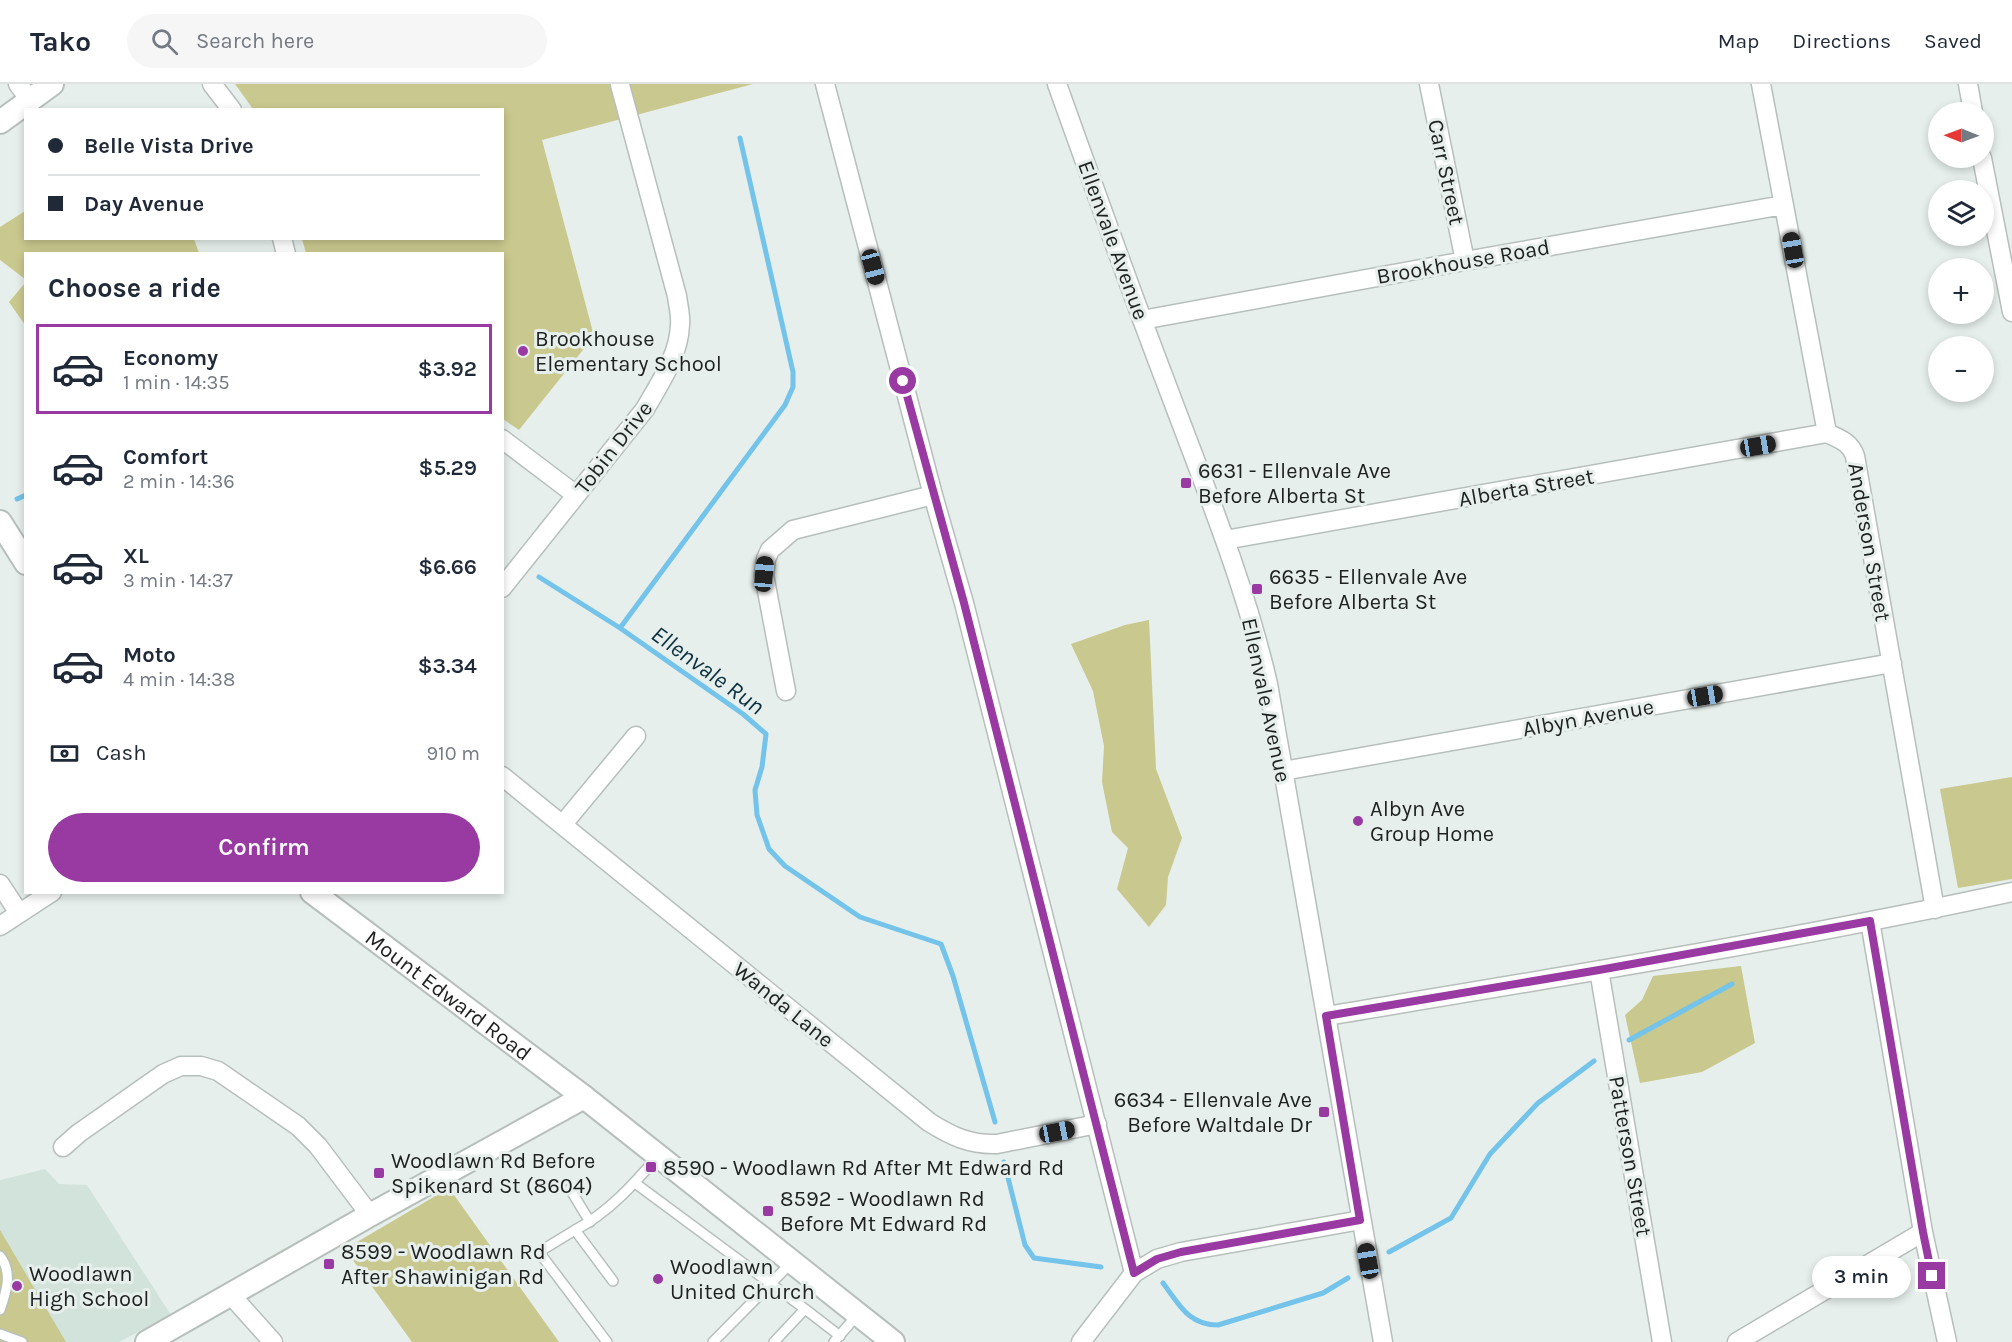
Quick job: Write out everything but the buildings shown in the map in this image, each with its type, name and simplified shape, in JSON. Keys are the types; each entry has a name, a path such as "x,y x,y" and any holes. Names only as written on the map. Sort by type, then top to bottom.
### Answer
{"street":[{"path":"0,122 24,92 52,84"},
{"path":"212,84 230,108"},
{"path":"825,84 933,495 964,603 1134,1273"},
{"name":"Ellenvale Avenue","path":"1057,84 1142,320 1225,540 1257,635 1268,684 1383,1342"},
{"name":"Carr Street","path":"1429,84 1465,261"},
{"path":"1761,84 1827,433"},
{"path":"1968,84 1971,102"},
{"name":"Tobin Drive","path":"504,585 645,409 676,348 680,325 677,296 620,85"},
{"path":"1984,168 2012,312"},
{"name":"Brookhouse Road","path":"1142,320 1784,205"},
{"name":"Alberta Street","path":"1225,540 1827,433"},
{"name":"Anderson Street","path":"1827,433 1852,447 1855,456 1935,909"},
{"path":"504,441 576,495"},
{"path":"786,691 764,574 770,550 793,530 933,495"},
{"path":"0,522 24,560"},
{"name":"Albyn Avenue","path":"1283,771 1892,663"},
{"path":"563,824 636,736"},
{"name":"Wanda Lane","path":"504,778 920,1115 946,1133 980,1145 997,1144 1097,1124"},
{"path":"0,884 19,913"},
{"path":"1326,1016 1599,970 1935,909 2012,892"},
{"path":"0,926 49,894"},
{"name":"Mount Edward Road","path":"315,894 584,1097 893,1342"},
{"path":"1870,921 1923,1232 1947,1342"},
{"name":"Patterson Street","path":"1599,970 1662,1342"},
{"path":"63,1147 79,1133 163,1074 181,1066 201,1066 218,1071 298,1126 318,1146 370,1215"},
{"path":"147,1342 584,1097"},
{"path":"1081,1342 1134,1273 1157,1259 1181,1252 1360,1220"},
{"path":"1737,1342 1923,1232"},
{"path":"230,1294 273,1342"}],"lane":[{"path":"607,1342 539,1252 590,1222 635,1183 658,1156"},
{"path":"635,1183 772,1283 805,1309 837,1339 858,1314"},
{"path":"570,1189 590,1222"},
{"path":"575,1230 614,1281"},
{"path":"0,1256 7,1273 7,1292 0,1310"},
{"path":"713,1342 792,1262"},
{"path":"774,1342 805,1309"},
{"path":"0,1334 22,1342"}],"shaded area":[{"path":"235,84 753,84 542,140 594,336 519,430 504,420 504,252 306,252 302,240 504,240 504,108 252,108"},
{"path":"24,212 24,240 194,240 199,252 24,252 24,278 0,260 0,227"},
{"path":"24,284 24,324 9,302"},
{"path":"1149,620 1156,769 1182,838 1168,877 1166,905 1149,927 1117,889 1128,848 1112,832 1102,782 1104,746 1093,691 1071,644 1125,625"},
{"path":"2012,777 2012,879 1958,888 1940,789"},
{"path":"1741,966 1755,1043 1702,1072 1640,1083 1625,1015 1642,1000 1653,976"},
{"path":"45,1169 59,1184 87,1185 171,1315 119,1342 0,1342 0,1180"},
{"path":"449,1188 559,1342 412,1342 345,1249"},
{"name":"Woodlawn High School","path":"0,1230 66,1342 0,1342"}],"waterway":[{"path":"620,628 785,405 793,387 793,372 740,138"},
{"name":"Ellenvale Run","path":"17,499 24,496"},
{"name":"Ellenvale Run","path":"539,577 620,628 743,714 766,734 762,767 755,790 757,815 769,849 785,866 860,917 941,944 953,976 995,1122"},
{"name":"Ellenvale Run","path":"1629,1040 1732,984"},
{"name":"Ellenvale Run","path":"1389,1252 1451,1218 1490,1154 1538,1103 1594,1061"},
{"name":"Ellenvale Run","path":"1004,1162 1025,1245 1034,1258 1101,1267"},
{"name":"Ellenvale Run","path":"1163,1283 1185,1312 1199,1321 1218,1325 1323,1293 1348,1278"}],"place":[{"name":"Brookhouse Elementary School","path":"523,351"},
{"name":"6631 - Ellenvale Ave Before Alberta St","path":"1186,483"},
{"name":"6635 - Ellenvale Ave Before Alberta St","path":"1257,589"},
{"name":"Albyn Ave Group Home","path":"1358,821"},
{"name":"6634 - Ellenvale Ave Before Waltdale Dr","path":"1324,1112"},
{"name":"8590 - Woodlawn Rd After Mt Edward Rd","path":"651,1167"},
{"name":"Woodlawn Rd Before Spikenard St (8604)","path":"379,1173"},
{"name":"8592 - Woodlawn Rd Before Mt Edward Rd","path":"768,1211"},
{"name":"8599 - Woodlawn Rd After Shawinigan Rd","path":"329,1264"},
{"name":"Woodlawn United Church","path":"658,1279"},
{"name":"Woodlawn High School","path":"17,1286"}],"route":[{"path":"903,381 964,603 1134,1273 1157,1259 1181,1252 1360,1220 1326,1016 1870,921 1932,1276"}]}
